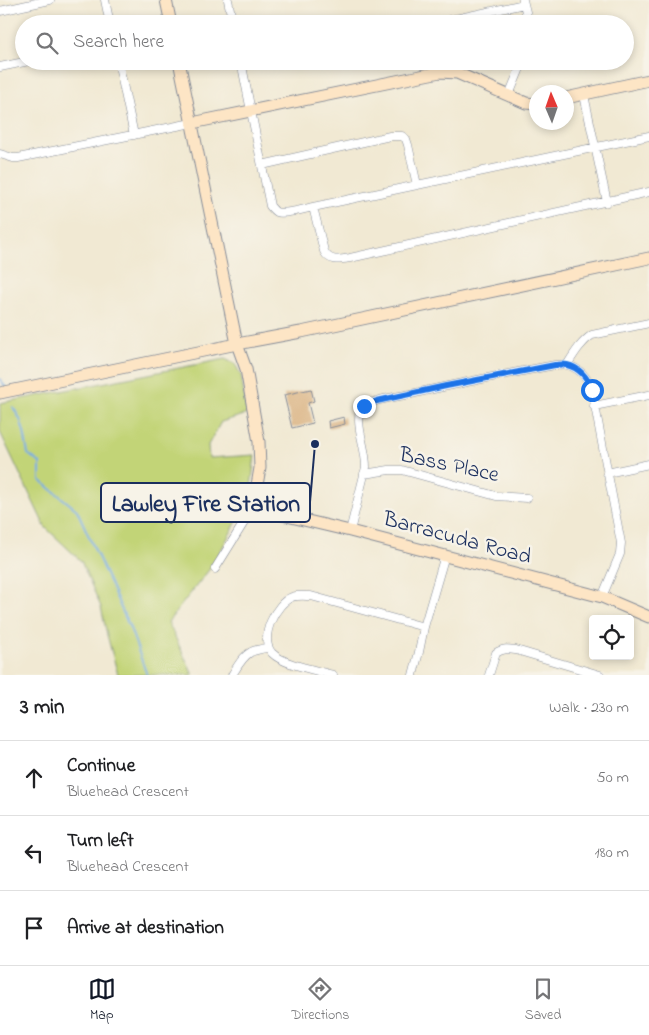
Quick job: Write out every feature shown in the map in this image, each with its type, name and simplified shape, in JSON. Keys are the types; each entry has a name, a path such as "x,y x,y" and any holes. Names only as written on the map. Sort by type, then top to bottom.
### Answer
{"street":[{"path":"0,11 50,0"},
{"path":"105,0 108,15"},
{"path":"166,0 169,15"},
{"path":"228,0 231,15"},
{"path":"470,15 524,2 527,15"},
{"path":"0,68 15,64"},
{"path":"120,70 134,135"},
{"path":"181,70 237,344 246,368 259,442 260,468 253,508 215,569"},
{"path":"242,70 270,206 277,212 313,207 649,136"},
{"path":"508,95 519,70"},
{"path":"0,154 18,158 440,72 457,73 529,103"},
{"path":"574,97 649,80"},
{"path":"584,95 607,202"},
{"path":"262,165 390,136 402,136 406,139 408,145 417,185"},
{"path":"313,207 326,256 337,260 649,192"},
{"path":"0,393 301,332 649,258"},
{"path":"567,365 580,345 592,335 649,323"},
{"path":"350,531 366,458 358,417 360,409 377,401 446,386 555,365 567,365 584,375 592,390 621,542 620,554 602,598"},
{"path":"594,406 649,396"},
{"path":"607,473 649,464"},
{"name":"Bass Place","path":"364,474 402,470 496,496 527,498"},
{"name":"Barracuda Road","path":"253,508 444,555 602,598 649,617"},
{"path":"413,675 444,555"},
{"path":"333,675 282,660 267,647 268,627 276,612 287,600 299,596 311,596 424,627"},
{"path":"232,675 249,652 267,647"},
{"path":"489,675 496,653 506,649 516,650 600,675"}],"green space":[{"path":"225,359 235,364 241,375 247,414 221,422 208,445 209,458 255,455 250,496 240,516 212,566 168,622 193,675 118,675 101,607 81,561 45,527 0,432 0,403"}],"building":[{"path":"311,389 314,401 308,403 313,423 292,428 284,395"},
{"path":"344,417 345,424 329,428 328,421"}],"waterway":[{"path":"0,379 5,386"},
{"path":"13,407 20,419 28,454 40,463 40,480 77,510 130,628 147,675"}],"place":[{"name":"Lawley Fire Station","path":"315,444"}],"route":[{"path":"364,406 377,401 446,386 555,365 567,365 576,369 584,375 592,390"}]}
